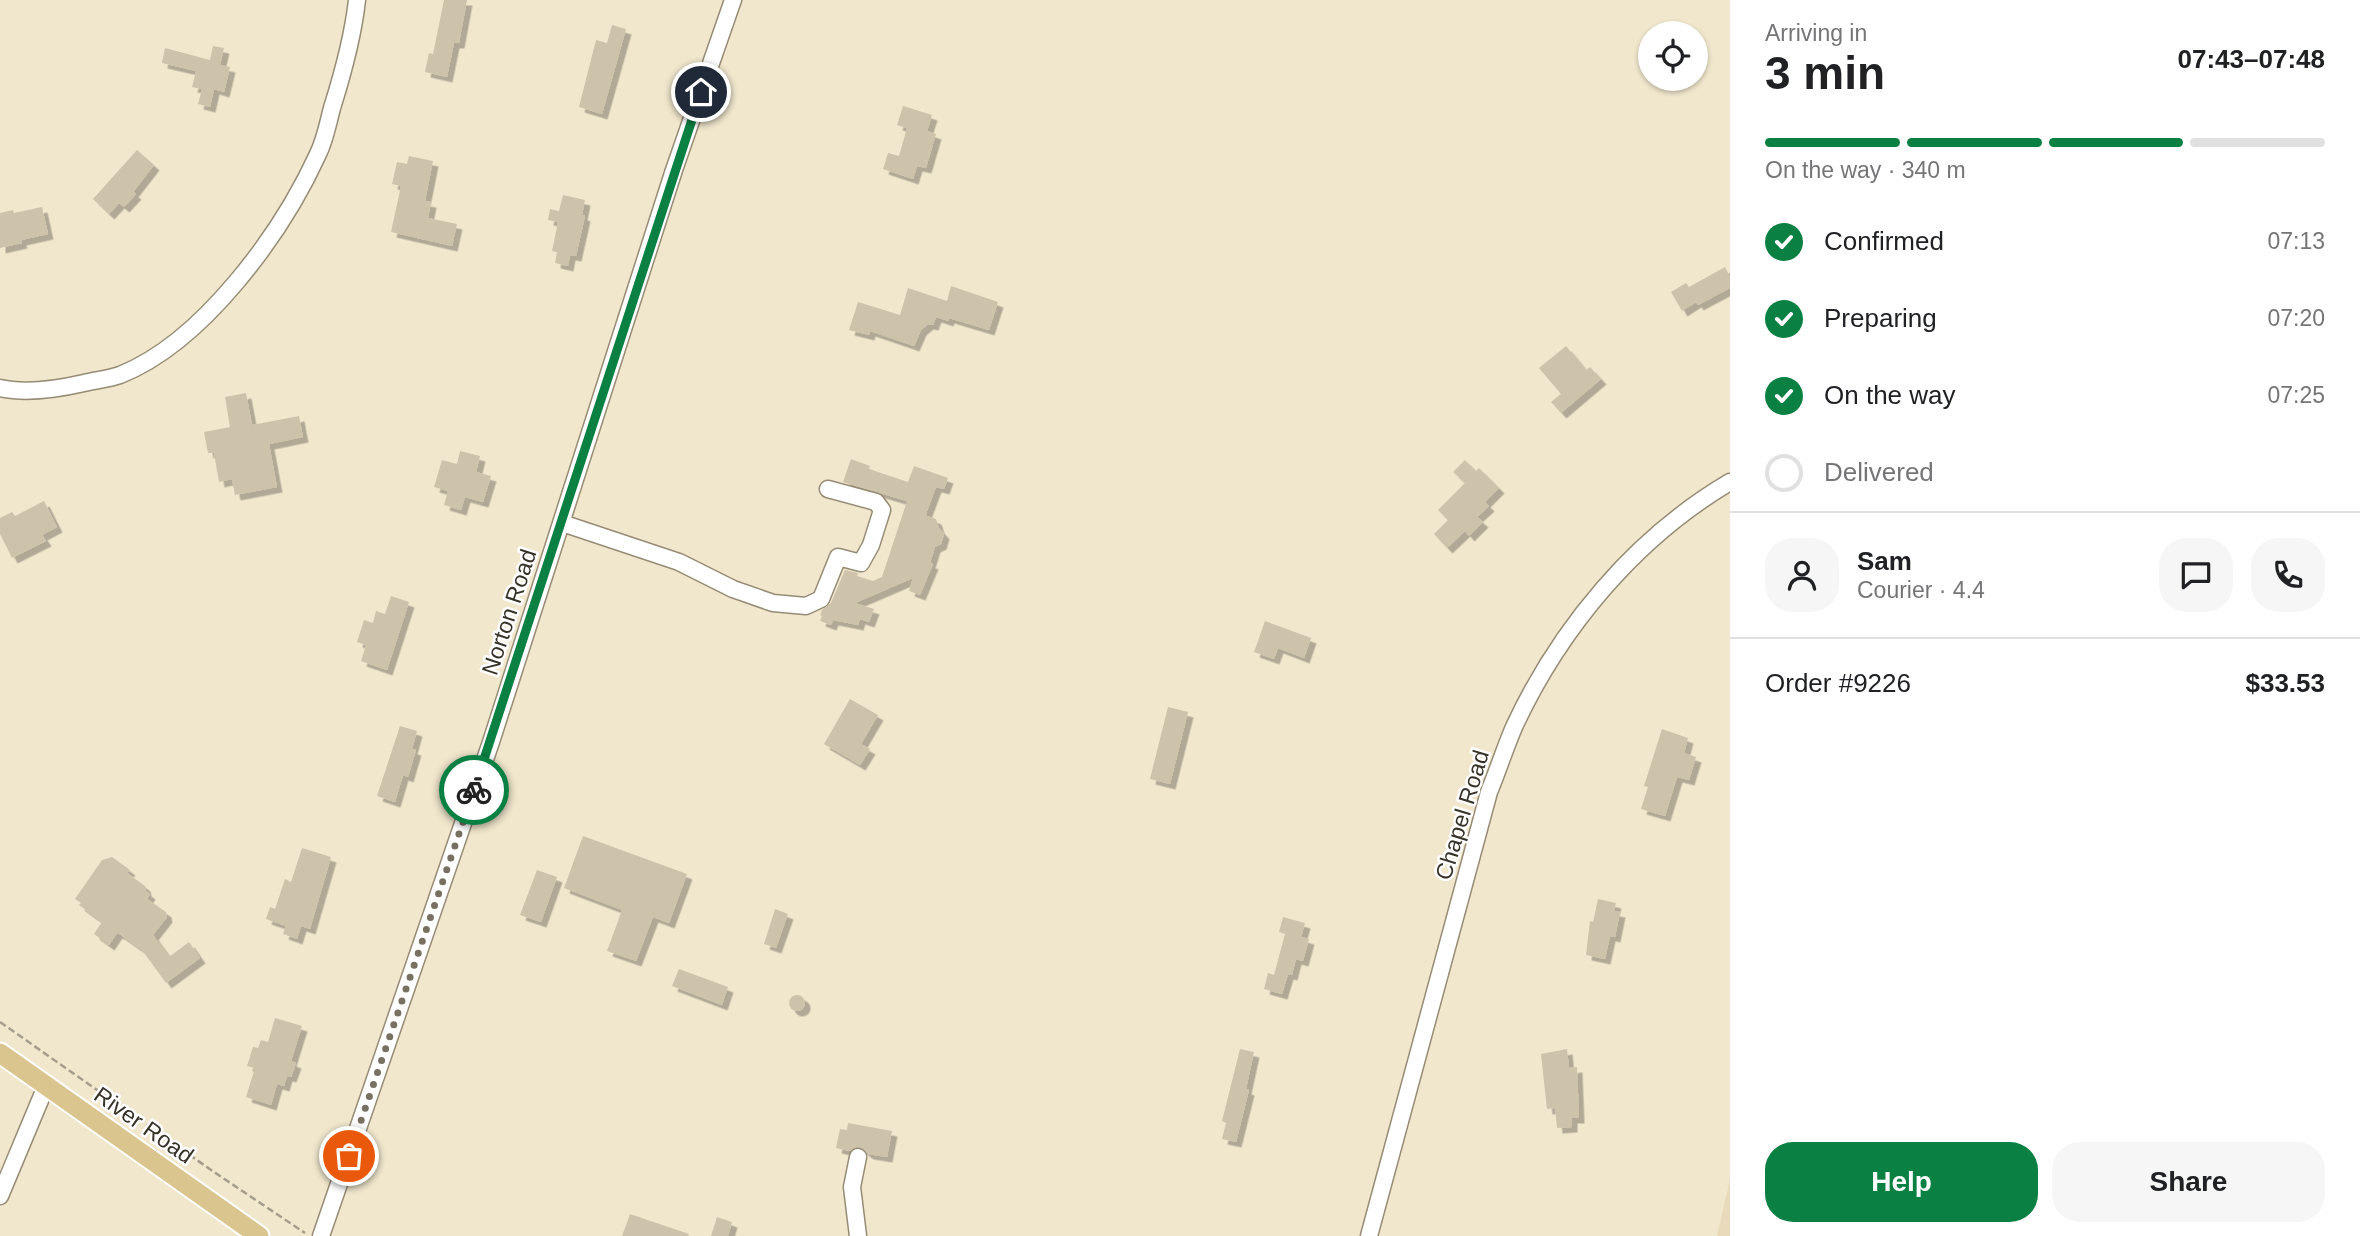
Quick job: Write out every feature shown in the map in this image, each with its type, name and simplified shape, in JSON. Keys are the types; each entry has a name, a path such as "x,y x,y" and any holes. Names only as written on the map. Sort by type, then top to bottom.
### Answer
{"main road":[{"name":"River Road","path":"0,1053 259,1236"}],"street":[{"path":"0,388 59,389 120,374 171,346 224,297 267,243 296,198 320,151 339,86 355,20 357,0"},
{"name":"Norton Road","path":"321,1236 491,742 671,179 733,0"},
{"name":"Chapel Road","path":"1370,1236 1489,792 1514,728 1538,682 1572,629 1610,581 1654,537 1730,482"},
{"path":"562,523 679,562 733,589 773,603 806,606 821,599 838,557 861,563 871,545 881,510 876,502 828,489"},
{"path":"0,1196 46,1086"},
{"path":"858,1157 852,1188 858,1236"}],"path":[{"path":"0,1021 214,1172 310,1236"}],"shaded area":[{"path":"1730,1179 1730,1236 1717,1236"}],"building":[{"path":"444,0 467,0 459,43 454,43 447,77 425,72 429,53 433,54"},
{"path":"612,25 626,29 602,114 579,107 596,40 607,43"},
{"path":"213,46 224,48 220,65 230,67 224,92 214,89 210,107 198,104 202,89 192,87 196,71 162,63 165,48 210,60"},
{"path":"903,106 932,115 927,131 936,134 926,168 917,166 913,179 883,169 888,153 899,156 907,128 897,125"},
{"path":"137,150 154,165 133,192 136,194 124,207 119,203 109,214 93,199"},
{"path":"409,156 433,161 425,201 431,202 428,218 457,224 452,246 391,232 401,186 392,184 397,162 407,164"},
{"path":"563,195 585,200 582,215 585,216 576,256 570,255 568,266 555,263 557,252 552,251 558,222 548,220 550,209 559,211"},
{"path":"42,207 48,234 0,248 0,213"},
{"path":"1725,267 1730,277 1730,288 1682,311 1671,292 1686,283 1689,287"},
{"path":"951,286 998,302 989,330 949,318 948,321 936,317 933,325 928,324 921,330 914,346 870,331 869,335 849,330 858,302 900,315 908,288 947,301"},
{"path":"1566,346 1586,370 1590,367 1601,379 1561,413 1551,402 1561,394 1539,368"},
{"path":"246,393 252,425 299,416 303,437 269,444 277,487 235,495 232,479 219,482 214,453 208,453 204,432 230,427 225,397"},
{"path":"460,451 480,456 476,472 491,476 483,502 465,497 461,510 444,505 448,491 434,487 442,460 457,464"},
{"path":"851,459 870,466 869,469 908,482 914,466 948,478 944,489 936,487 927,511 927,516 936,519 944,534 941,544 935,547 930,563 933,564 920,595 909,591 913,578 855,603 874,609 869,622 860,619 858,625 833,620 831,625 820,621 820,615 831,603 845,570 873,581 882,577 907,501 843,482"},
{"path":"1465,460 1476,471 1479,468 1499,488 1485,502 1489,506 1477,517 1483,522 1469,536 1465,531 1447,548 1434,534 1448,520 1438,510 1465,483 1453,472"},
{"path":"44,501 57,527 42,535 46,541 12,558 0,534 0,518 12,512 15,516"},
{"path":"391,596 409,602 387,670 361,661 366,645 357,642 364,620 373,623 376,611 385,614"},
{"path":"1265,621 1311,638 1304,658 1278,648 1274,659 1254,652"},
{"path":"850,699 878,715 861,744 870,749 860,765 824,744"},
{"path":"1168,707 1188,712 1170,784 1150,779"},
{"path":"400,726 417,731 412,749 416,750 408,777 403,775 395,802 377,796"},
{"path":"1662,729 1688,738 1684,753 1696,757 1689,780 1677,777 1665,816 1641,809 1648,787 1644,786"},
{"path":"583,836 687,874 669,923 653,917 636,961 607,951 622,910 564,888"},
{"path":"302,848 331,857 310,929 301,926 297,939 283,934 286,926 266,919 270,907 275,909 285,879 291,882"},
{"path":"112,857 130,870 127,873 145,886 150,894 147,899 166,912 167,917 153,935 169,957 189,942 200,958 166,983 142,950 121,935 117,933 109,945 94,934 102,922 75,899 102,860"},
{"path":"537,870 557,877 541,922 520,915"},
{"path":"1598,899 1616,903 1614,911 1620,912 1615,937 1610,936 1605,959 1586,955 1590,921 1593,922"},
{"path":"775,909 788,914 776,948 764,944"},
{"path":"1283,917 1305,923 1301,937 1309,939 1303,961 1296,959 1292,975 1288,974 1282,994 1264,989 1268,973 1274,975 1285,934 1279,932"},
{"path":"679,969 728,987 722,1005 672,986"},
{"path":"797,995 805,1003 797,1011 789,1003"},
{"path":"275,1018 302,1026 291,1061 296,1063 291,1077 287,1076 284,1086 277,1084 271,1105 246,1097 255,1068 247,1066 253,1047 258,1048 261,1040 268,1042"},
{"path":"1240,1049 1254,1052 1246,1089 1249,1090 1236,1142 1222,1139 1226,1123 1222,1121"},
{"path":"1567,1049 1569,1068 1577,1067 1579,1118 1572,1118 1572,1127 1557,1128 1555,1108 1547,1109 1541,1054"},
{"path":"848,1123 892,1131 887,1157 868,1154 859,1147 850,1151 836,1148 840,1129 847,1130"},
{"path":"630,1214 689,1234 622,1236"},
{"path":"717,1217 732,1222 728,1236 711,1236"}],"way so far":[{"path":"349,1156 474,790"}],"route":[{"path":"474,790 701,92"}]}
